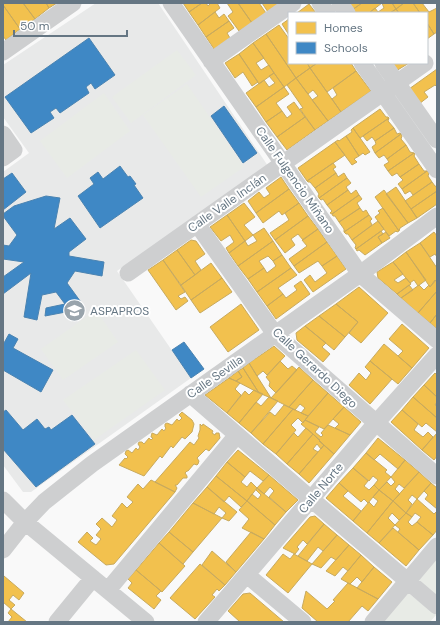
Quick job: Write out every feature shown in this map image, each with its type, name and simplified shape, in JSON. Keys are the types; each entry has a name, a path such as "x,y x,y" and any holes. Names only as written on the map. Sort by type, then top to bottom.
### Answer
{"street":[{"path":"3,52 73,3"},
{"name":"Calle Fulgencio Miñano","path":"172,3 360,274 437,340"},
{"path":"211,61 293,3"},
{"path":"320,3 326,12"},
{"path":"340,3 346,12"},
{"name":"Calle Valle Inclán","path":"428,61 437,55"},
{"path":"363,64 437,170"},
{"path":"384,64 437,140"},
{"name":"Calle Valle Inclán","path":"128,273 423,64"},
{"path":"3,134 9,154"},
{"name":"Calle Sevilla","path":"3,550 25,522 44,502 86,469 360,274 437,216"},
{"name":"Calle Gerardo Diego","path":"197,224 275,334 437,476"},
{"name":"Calle Norte","path":"206,622 376,423 437,355"},
{"path":"190,394 407,582 437,606"},
{"path":"108,590 237,435"},
{"path":"3,500 25,522 146,622"},
{"path":"373,622 437,546"},
{"path":"247,575 303,622"},
{"path":"57,622 93,578"}],"shaded area":[{"path":"96,3 158,3 268,166 117,271 191,378 31,492 23,492 3,465 3,172 29,153 3,117 3,65"},
{"path":"177,50 196,75 131,123 112,97"},
{"path":"187,84 244,167 201,197 143,115"},
{"path":"104,93 130,131 67,178 40,141"},
{"path":"96,310 118,342 63,380 41,349"},
{"path":"136,350 165,390 94,440 63,400"},
{"path":"437,553 437,600 414,580"},
{"path":"407,592 436,615 430,622 381,622"}],"building: Homes":[{"path":"3,3 23,3 35,19 20,29"},
{"path":"23,3 46,3 49,8 35,19"},
{"path":"46,3 57,3 49,8"},
{"path":"183,3 202,3 189,12"},
{"path":"202,3 206,3 208,6 211,3 217,3 220,8 198,25 189,12"},
{"path":"227,3 238,3 252,23 239,31 228,16 233,12"},
{"path":"238,3 259,3 266,13 252,23"},
{"path":"262,3 280,3 268,12"},
{"path":"348,3 362,3 352,10"},
{"path":"362,3 382,3 370,12 354,12 352,10"},
{"path":"382,3 392,3 396,9 392,12 378,12 384,8"},
{"path":"392,3 404,3 396,9"},
{"path":"404,3 413,3 419,12 398,12 396,9"},
{"path":"413,3 422,3 429,12 437,8 437,32 434,34 428,25 428,12 419,12"},
{"path":"309,4 315,12 298,12"},
{"path":"3,5 20,29 6,40 3,36"},
{"path":"375,8 378,12 370,12"},
{"path":"396,9 398,12 392,12"},
{"path":"215,12 219,18 224,14 229,21 206,37 198,25"},
{"path":"288,20 288,33 282,24"},
{"path":"229,21 234,28 227,33 230,38 214,49 206,37"},
{"path":"279,25 288,38 288,64 308,64 310,68 296,78 266,34"},
{"path":"428,25 434,34 428,38"},
{"path":"266,34 296,78 284,87 253,43"},
{"path":"253,43 264,58 256,63 261,70 269,65 274,73 259,84 239,54"},
{"path":"239,54 258,82 252,86 243,72 235,78 225,63"},
{"path":"308,64 316,64 310,68"},
{"path":"316,64 352,64 356,71 327,92 310,68"},
{"path":"391,64 407,64 396,71"},
{"path":"310,68 341,112 328,121 312,100 318,96 313,90 308,94 296,78"},
{"path":"437,69 437,87 435,85 424,92 428,97 419,104 409,89"},
{"path":"356,71 371,91 341,112 332,99 337,95 333,88"},
{"path":"274,73 284,87 256,107 246,93 264,80 269,87 275,83 269,76"},
{"path":"296,78 328,121 315,130 300,109 303,108 287,85"},
{"path":"284,87 289,94 276,103 282,111 266,122 256,107"},
{"path":"294,102 305,117 277,137 266,122 282,111 287,118 292,114 287,107"},
{"path":"380,109 386,117 389,118 360,138 353,128"},
{"path":"305,117 315,130 287,150 277,137"},
{"path":"389,118 388,121 394,128 375,141 372,137 367,141 363,136"},
{"path":"353,128 370,152 365,155 363,153 359,156 346,136 352,132 351,130"},
{"path":"394,128 397,134 401,134 375,153 372,147 376,144 375,141"},
{"path":"401,134 401,139 406,145 387,159 384,155 379,158 375,153"},
{"path":"346,136 359,156 354,159 357,162 352,165 335,142"},
{"path":"335,142 345,155 307,181 298,168"},
{"path":"406,145 410,152 414,153 388,171 384,165 389,162 387,159"},
{"path":"414,153 414,156 419,164 400,177 397,173 392,176 388,171"},
{"path":"333,163 336,167 333,169 336,173 315,188 310,182 307,181"},
{"path":"419,164 424,171 427,171 402,189 398,184 403,180 400,177"},
{"path":"427,171 432,182 413,195 410,191 405,194 402,189"},
{"path":"336,173 338,177 344,173 347,178 319,198 319,194 315,188"},
{"path":"281,177 289,189 256,213 248,201 259,192 264,198 270,194 266,188"},
{"path":"347,178 351,183 346,187 348,190 327,205 323,199 321,200 319,198"},
{"path":"432,182 437,187 437,191 411,209 405,201"},
{"path":"396,187 417,218 408,223 386,194"},
{"path":"289,189 299,203 282,215 279,211 263,223 256,213"},
{"path":"348,190 351,194 356,190 359,195 332,214 330,213 332,211 327,205"},
{"path":"384,190 408,223 400,228 399,231 375,197"},
{"path":"437,191 437,204 417,218 411,209"},
{"path":"359,195 362,199 357,203 360,208 339,222 332,214"},
{"path":"244,203 255,217 244,225 253,235 245,241 227,215"},
{"path":"299,203 308,216 275,240 270,233 289,220 285,213"},
{"path":"360,208 363,212 366,210 369,215 344,232 344,229 339,222"},
{"path":"383,208 399,231 396,231 389,236 375,217 380,213 378,211"},
{"path":"227,215 245,241 229,253 226,248 234,242 230,235 221,241 210,227"},
{"path":"369,215 372,219 370,221 372,225 352,240 348,234 344,232"},
{"path":"308,216 318,229 303,240 298,234 291,239 295,245 285,253 275,240"},
{"path":"378,221 384,229 356,249 356,245 352,240"},
{"path":"264,228 273,241 238,266 229,253 245,241 248,246 257,241 253,235"},
{"path":"318,229 327,242 294,266 289,259 307,246 302,240"},
{"path":"381,231 383,234 378,237 382,243 365,255 359,250 357,251 356,249"},
{"path":"386,232 390,238 382,243 378,237"},
{"path":"434,232 437,236 437,257 435,254 430,257 420,243"},
{"path":"191,240 196,241 205,254 195,261 201,270 195,275 177,250"},
{"path":"273,241 282,255 273,261 268,256 259,261 264,268 248,279 238,266"},
{"path":"327,242 337,256 322,266 318,261 299,273 294,266"},
{"path":"420,243 437,268 437,279 430,287 406,252"},
{"path":"177,250 195,275 181,285 163,260"},
{"path":"406,252 426,280 418,286 414,280 410,283 393,262"},
{"path":"282,255 291,268 257,292 248,279 264,268 267,273 276,266 273,261"},
{"path":"337,256 346,269 313,292 304,280 310,275 315,282 327,273 322,266"},
{"path":"163,260 185,292 178,296 181,299 185,297 188,301 176,310 148,270"},
{"path":"393,262 403,274 394,280 398,283 406,278 411,284 397,294 378,278 377,272"},
{"path":"211,263 222,278 191,300 181,285"},
{"path":"291,268 297,275 278,288 283,294 267,306 257,292"},
{"path":"222,278 232,292 200,313 191,300"},
{"path":"435,280 437,282 437,291 418,313 401,298 419,285 424,290 429,285 430,287"},
{"path":"301,281 310,294 276,319 267,306 283,294 286,298 297,290 294,286"},
{"path":"409,285 413,290 401,298 397,294"},
{"path":"359,287 388,313 361,343 349,333 358,322 336,304"},
{"path":"437,291 437,314 430,323 418,313"},
{"path":"241,304 259,330 228,352 210,327"},
{"path":"336,304 358,322 345,337 319,316"},
{"path":"437,314 437,329 430,323"},
{"path":"319,316 345,337 334,350 305,326"},
{"path":"402,324 429,348 412,368 398,356 403,351 389,339"},
{"path":"305,326 326,343 322,347 330,354 323,362 297,340 296,333"},
{"path":"384,344 412,368 398,384 370,361"},
{"path":"274,346 285,356 267,375 263,371 257,376 249,363"},
{"path":"280,361 288,369 292,366 297,370 276,393 269,386 270,382 266,377"},
{"path":"370,361 392,379 370,404 349,385 359,373 366,380 371,373 365,367"},
{"path":"249,363 271,398 259,393 243,368"},
{"path":"299,367 313,380 289,407 271,398"},
{"path":"243,368 259,393 236,381 242,377 238,371"},
{"path":"238,371 242,377 236,381 229,378"},
{"path":"435,373 437,375 437,397 424,385"},
{"path":"229,378 240,383 235,389 241,395 227,413 205,395"},
{"path":"313,380 328,393 308,416 301,413 305,408 300,404 295,410 289,407"},
{"path":"424,385 437,397 437,402 435,405 437,406 437,418 413,397"},
{"path":"254,390 263,394 239,423 227,413 245,391 249,395"},
{"path":"328,393 344,407 324,429 305,420"},
{"path":"269,397 278,401 251,433 239,423 256,402 261,406"},
{"path":"413,397 437,418 437,432 426,423 422,427 402,410"},
{"path":"284,405 293,409 263,444 251,433 270,412 275,416"},
{"path":"344,407 361,422 350,435 335,428 339,424 333,419"},
{"path":"293,409 308,416 303,423 298,418 291,425 296,430 276,454 263,444"},
{"path":"402,410 418,424 414,430 423,437 428,432 433,437 422,450 391,422"},
{"path":"182,412 192,420 194,424 192,432 185,439 182,437 173,448 171,446 162,458 160,456 144,476 119,465 125,458 126,459 128,457 125,454 126,451 128,450 132,453 136,448 138,450 140,447 138,444 139,442 144,444 149,438 151,440 153,438 151,437 152,433 157,435 162,429 164,431 166,428 165,424 167,423 172,425 177,419 179,421 182,418 179,415"},
{"path":"305,420 319,427 315,432 321,437 323,435 321,433 328,425 350,435 334,454 301,424"},
{"path":"200,424 202,426 203,424 213,431 212,433 215,435 216,433 219,433 220,438 209,451 206,449 197,458 199,461 198,464 194,464 185,473 187,478 183,478 177,485 175,485 177,488 175,492 155,482 190,442 194,445 199,438"},
{"path":"306,428 313,434 287,464 276,454 294,433 298,437"},
{"path":"437,433 437,456 434,460 422,450"},
{"path":"313,434 324,445 321,449 317,444 313,449 318,452 299,474 287,464"},
{"path":"378,438 405,460 398,469 380,454 374,460 366,453"},
{"path":"324,445 334,454 309,483 299,474"},
{"path":"238,450 269,475 263,481 250,471 245,477 227,462"},
{"path":"366,453 387,470 385,472 391,477 379,490 374,485 378,480 373,476 369,481 353,468"},
{"path":"405,460 419,472 404,488 399,484 395,489 400,494 393,501 379,490 387,482 391,486 395,482 391,477"},
{"path":"227,462 245,477 241,482 247,487 251,482 257,488 247,501 216,476"},
{"path":"353,468 368,481 364,486 369,490 374,485 379,490 368,503 364,499 361,502 339,483"},
{"path":"419,472 431,483 417,499 412,495 408,500 412,504 406,513 393,501"},
{"path":"269,475 298,500 286,512 269,497 274,491 270,487 264,494 257,488"},
{"path":"216,476 247,501 241,507 229,496 224,502 207,487"},
{"path":"151,480 175,492 114,564 106,565 78,542 87,532 93,538 90,541 96,545 101,539 96,535 101,529 96,524 102,518 112,527 117,520 112,516 122,503 127,508 133,502 127,497 138,484 143,489"},
{"path":"339,483 348,491 343,496 361,511 353,521 326,498"},
{"path":"431,483 437,488 437,509 425,499 428,495 424,491"},
{"path":"207,487 237,512 229,521 222,518 226,513 219,507 214,514 193,503"},
{"path":"257,488 286,512 275,525 247,501 252,494 258,499 261,495 256,490"},
{"path":"379,490 393,501 367,533 353,521 369,502 374,507 378,501 373,497"},
{"path":"417,499 434,514 436,512 437,513 437,530 433,535 417,522 421,517 415,513 412,517 406,513"},
{"path":"247,501 275,525 264,539 242,528 249,519 239,510"},
{"path":"393,501 406,513 399,520 392,513 388,518 395,525 379,543 367,533"},
{"path":"193,503 222,518 193,552 169,532"},
{"path":"406,513 412,517 408,522 412,526 417,522 433,535 419,550 398,532 400,529 395,525"},
{"path":"315,516 324,524 307,544 303,540 297,547 299,549 295,554 283,548 310,517"},
{"path":"324,524 337,535 323,551 318,547 307,561 298,556"},
{"path":"393,528 419,550 406,566 379,543"},
{"path":"169,532 193,552 183,564 159,543"},
{"path":"251,532 264,539 236,572 226,562"},
{"path":"337,535 349,545 336,560 331,557 321,568 312,564"},
{"path":"159,543 185,566 162,592 136,570"},
{"path":"349,545 361,555 348,571 343,567 335,576 326,571"},
{"path":"212,551 236,572 225,585 202,565"},
{"path":"283,554 290,559 294,554 312,564 288,593 266,575"},
{"path":"361,555 374,567 362,582 357,577 350,584 341,579"},
{"path":"200,564 225,585 219,591 217,589 212,595 215,597 195,619 170,598"},
{"path":"374,567 392,582 378,599 357,588"},
{"path":"136,570 161,591 156,596 161,600 154,609 128,588 132,583 128,579"},
{"path":"4,576 24,593 19,600 13,595 9,600 15,605 11,609 3,602"},
{"path":"348,583 378,599 368,611 362,606 348,622 318,622 302,608 306,591 327,609"},
{"path":"250,593 284,622 240,622 228,611 243,594"},
{"path":"11,609 27,622 8,622 12,617 8,613"}],"building: Schools":[{"path":"89,38 115,75 95,89 91,83 86,87 89,93 60,113 56,108 50,112 54,118 31,133 5,97"},
{"path":"224,106 257,153 243,163 211,116"},
{"path":"120,166 128,177 130,176 136,184 134,185 143,198 100,228 78,196 94,184 90,178 98,172 103,179"},
{"path":"12,173 26,192 3,210 3,179"},
{"path":"46,196 60,198 54,229 70,218 86,239 69,252 69,256 104,262 102,276 75,271 67,283 83,305 72,313 71,311 45,316 46,308 65,304 56,292 42,295 37,320 24,317 31,273 3,294 3,277 24,262 3,259 3,245 9,246 17,235 3,214 14,206"},
{"path":"9,334 18,339 13,348 53,370 41,392 3,370 3,342 4,343"},
{"path":"184,342 204,369 191,378 172,350"},
{"path":"6,410 23,430 37,419 45,429 49,427 51,430 72,415 95,444 36,487 3,449 3,412"}],"place":[{"name":"ASPAPROS","path":"74,311"}]}
